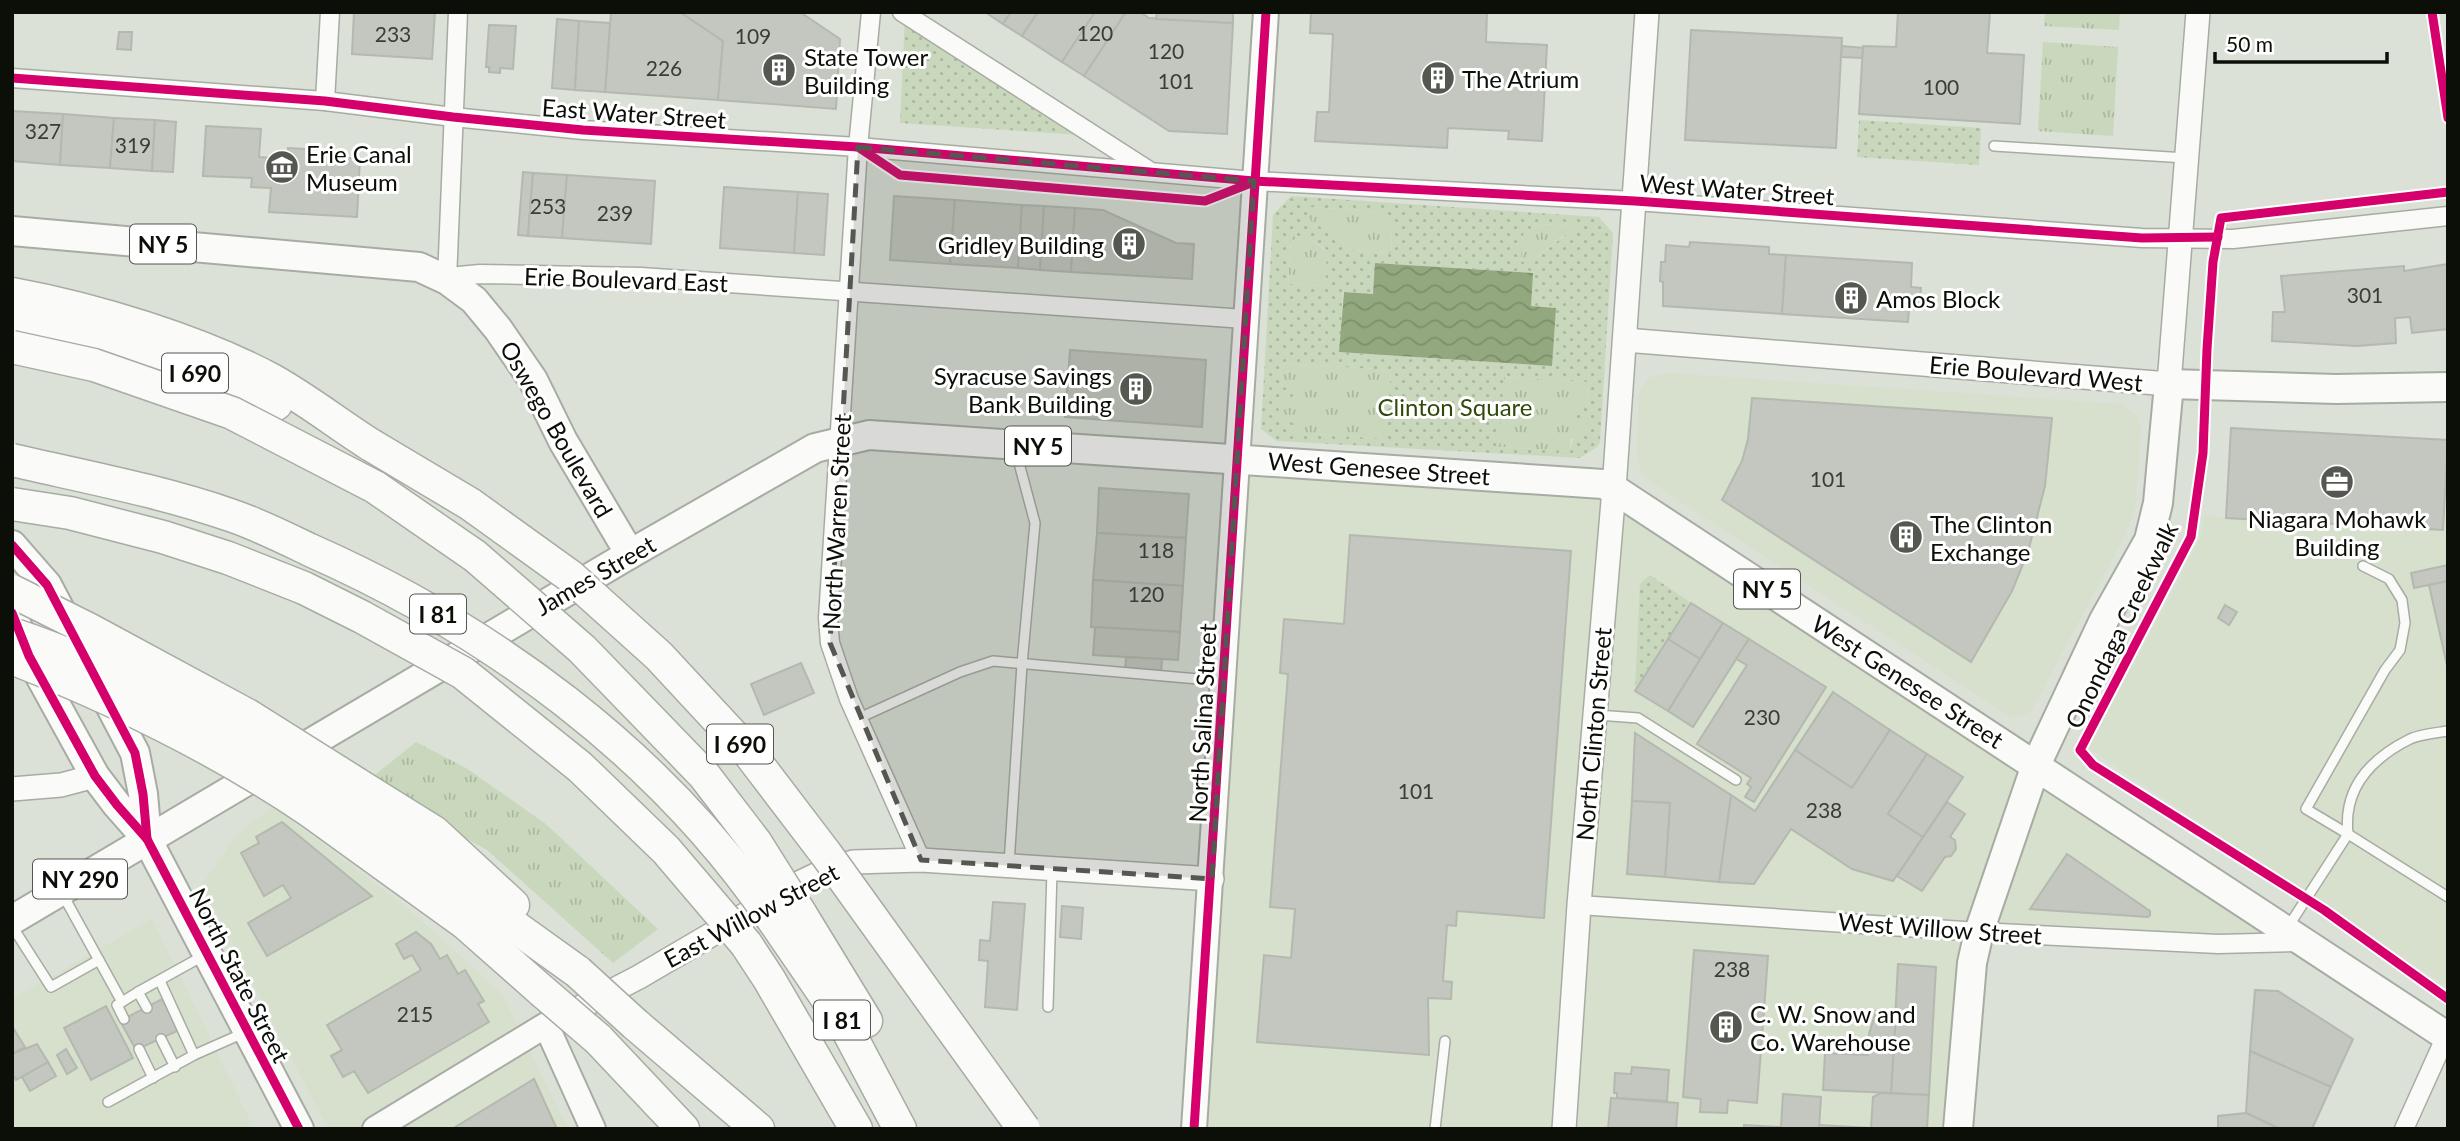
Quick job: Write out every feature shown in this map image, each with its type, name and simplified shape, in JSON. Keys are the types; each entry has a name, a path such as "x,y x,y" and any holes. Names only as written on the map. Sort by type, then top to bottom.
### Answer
{"highway":[{"path":"12,294 41,299 124,322 200,349 272,380 371,445"},
{"name":"I 690","path":"12,325 96,340 162,360 321,421 371,445 470,504 570,576 659,656 749,753 826,854 1024,1129"},
{"path":"12,347 94,365 232,413 375,486 474,556 582,649 704,775 756,843 786,915"},
{"name":"I 81","path":"12,460 183,499 237,517 344,565 429,608 502,654 556,694 628,754 673,798 742,874 786,915 901,1129"},
{"name":"I 81","path":"12,504 69,513 163,537 228,558 304,588 463,673 580,767 666,850 746,944 856,1129"},
{"path":"12,591 249,716 465,923 598,1039 683,1129"},
{"path":"12,634 96,668 200,717 295,770 334,797"},
{"path":"12,657 179,732 264,780 334,797 435,832 496,888 578,972 758,1129"}],"main road":[{"name":"North Salina Street","path":"1194,1129 1266,12"},
{"name":"NY 5","path":"12,231 419,267 447,280"},
{"name":"Oswego Boulevard","path":"447,280 474,300 498,329 533,380 563,441 630,554"},
{"name":"Erie Boulevard West","path":"2169,384 2336,389 2448,387"},
{"path":"1958,1129 1972,962 1979,932 2036,765 2104,620 2149,540 2158,503 2169,384"},
{"name":"James Street","path":"12,920 630,554 816,448 869,435 1237,458"},
{"name":"West Genesee Street","path":"1237,458 1603,484 1614,489 2447,1036"},
{"name":"North State Street","path":"12,545 47,585 135,753 148,839"},
{"name":"North State Street","path":"12,613 29,656 94,776 148,839 299,1129"},
{"path":"546,1026 593,1129"},
{"name":"East Willow Street","path":"375,1129 546,1026"}],"street":[{"path":"325,102 330,12"},
{"path":"447,280 458,12"},
{"name":"North Warren Street","path":"871,12 858,147 828,618 830,643 858,719 920,860"},
{"path":"902,12 1151,172"},
{"name":"North Clinton Street","path":"1564,1129 1579,905 1614,489 1647,12"},
{"path":"2169,384 2198,12"},
{"name":"East Water Street","path":"12,78 325,102 583,130 858,147 1254,181"},
{"name":"West Water Street","path":"1254,181 1635,201 2142,238 2234,239 2448,216"},
{"name":"Erie Boulevard East","path":"447,280 480,274 641,277 1245,319"},
{"name":"Erie Boulevard West","path":"1625,340 2169,384"},
{"path":"12,789 61,785 94,776"},
{"name":"East Willow Street","path":"546,1026 639,977 828,869 853,862 920,860 1212,879"},
{"name":"West Willow Street","path":"1579,905 1979,932 2218,944 2294,937"},
{"path":"2404,1129 2447,1036"}],"lane":[{"path":"1994,146 2186,158"},
{"path":"1009,866 1035,523 1014,444"},
{"path":"2363,566 2389,579 2402,600 2405,623 2400,650 2385,670 2306,809 2448,897"},
{"path":"858,719 971,668 993,661 1223,681"},
{"path":"1595,715 1639,718 1735,780"},
{"path":"2294,937 2348,834 2346,816 2356,783 2381,758 2412,738 2448,731"},
{"path":"1048,1007 1052,869"},
{"path":"61,891 122,1002"},
{"path":"12,926 51,987 99,960"},
{"path":"124,1019 117,1004 207,953"},
{"path":"160,981 194,1055"},
{"path":"138,992 147,1008"},
{"path":"108,1102 194,1055 247,1032"},
{"path":"161,1039 175,1067"},
{"path":"1435,1129 1445,1041"},
{"path":"139,1049 153,1078"}],"highlighted area":[{"path":"858,147 1254,181 1212,879 921,860 830,643"}],"shaded area":[{"path":"1667,373 2120,404 2137,416 2141,427 2135,508 2126,533 2032,709 2024,715 2011,717 1664,491 1641,473 1637,455 1639,394 1648,378"},
{"path":"2231,428 2448,440 2448,987 2088,748 2184,571 2201,535 2205,515 2226,518"},
{"path":"1237,458 1603,484 2301,942 1979,932 1958,1129 1194,1129"},
{"path":"273,807 406,907 502,994 568,1129 328,1129 202,884 238,834"},
{"path":"152,919 254,1129 12,1129 12,999"}],"green space":[{"path":"2045,12 2120,12 2119,30 2044,26"},
{"path":"905,14 1095,136 900,123"},
{"path":"2043,42 2118,47 2113,136 2038,131"},
{"path":"1859,120 1981,128 1979,165 1857,157"},
{"name":"Clinton Square","path":"1291,196 1599,217 1613,233 1600,442 1597,447 1580,458 1277,441 1261,429 1273,215","holes":["1310,207 1380,212 1390,226 1391,253 1353,251 1339,240 1339,230 1322,228 1309,219","1536,224 1575,226 1575,235 1565,235 1532,262 1520,262 1523,235","1291,236 1306,237 1327,250 1325,286 1288,284","1376,263 1532,273 1530,306 1555,308 1552,366 1340,352 1343,292 1373,294","1281,363 1391,370 1386,439 1296,433 1296,423 1278,421 1279,400 1290,400 1294,394 1291,388 1280,387","1504,377 1589,382 1588,408 1575,411 1578,420 1587,420 1586,433 1574,435 1570,451 1499,447"]},
{"path":"1309,207 1380,212 1390,226 1391,253 1353,251 1339,240 1339,230 1322,228 1309,219"},
{"path":"1536,224 1575,226 1575,236 1564,235 1532,262 1520,262 1523,235"},
{"path":"1291,236 1306,237 1327,251 1325,286 1288,284"},
{"path":"1281,363 1391,370 1387,439 1295,433 1277,421"},
{"path":"1503,377 1589,382 1588,408 1575,411 1575,416 1587,420 1586,434 1571,439 1570,451 1499,447"},
{"path":"1650,575 1691,603 1635,691 1640,584"},
{"path":"416,742 466,768 546,824 658,929 613,963 487,850 366,782"}],"water":[{"path":"1375,263 1533,273 1531,306 1556,308 1552,366 1339,352 1344,292 1373,294"}],"building":[{"path":"354,12 435,12 432,59 352,54"},
{"path":"611,12 680,12 723,41 718,100 605,92"},
{"name":"State Tower Building","path":"680,12 800,12 840,39 836,109 718,100 723,41"},
{"path":"1011,12 1003,24 988,14"},
{"path":"1011,12 1038,12 1022,36 1003,24"},
{"path":"1038,12 1094,14 1062,62 1022,36"},
{"path":"1095,12 1126,12 1084,76 1062,62"},
{"path":"1126,12 1140,12 1149,18 1233,23 1227,134 1169,131 1084,76"},
{"path":"1157,12 1233,12 1233,23 1156,19"},
{"name":"The Atrium","path":"1311,12 1487,12 1486,42 1547,45 1542,141 1508,139 1509,131 1448,128 1447,148 1315,141 1317,112 1329,112 1333,34 1310,33"},
{"path":"1898,12 1990,12 1987,53 2024,55 2020,124 1859,114 1863,46 1896,47"},
{"path":"557,19 579,21 575,90 552,88"},
{"path":"579,21 610,23 605,92 575,90"},
{"path":"489,25 516,26 513,69 500,68 500,73 489,72 489,67 486,67"},
{"path":"1691,30 1842,38 1836,148 1685,140"},
{"path":"119,32 132,32 131,50 117,49"},
{"path":"1842,46 1863,48 1862,58 1841,57"},
{"path":"12,111 63,114 60,165 12,161"},
{"path":"63,114 114,118 110,168 60,165"},
{"path":"114,118 155,120 152,171 110,168"},
{"path":"155,120 176,122 173,172 152,171"},
{"name":"Erie Canal Museum","path":"206,126 261,129 259,157 273,158 273,154 288,154 288,148 343,151 343,158 360,158 357,217 269,212 271,188 251,187 252,178 203,176"},
{"path":"523,172 533,173 528,236 518,235"},
{"path":"533,173 567,175 562,238 528,236"},
{"path":"567,175 655,181 651,244 562,238"},
{"path":"724,187 798,192 794,253 720,248"},
{"path":"798,192 828,194 824,255 794,253"},
{"path":"894,196 955,200 950,264 890,260"},
{"path":"955,200 1022,205 1018,268 950,264"},
{"path":"1022,205 1044,206 1040,270 1018,268"},
{"path":"1044,206 1075,208 1071,272 1040,270"},
{"name":"Gridley Building","path":"1075,208 1103,210 1176,243 1194,244 1192,279 1071,272"},
{"path":"1690,242 1769,247 1769,254 1786,255 1782,314 1663,306 1663,282 1660,281 1661,262 1665,262 1666,245 1689,247"},
{"name":"Amos Block","path":"1786,255 1912,263 1911,287 1921,288 1919,309 1909,309 1908,322 1782,314"},
{"path":"2448,264 2448,329 2412,333 2410,317 2395,318 2396,343 2357,346 2272,341 2273,312 2285,312 2281,276 2404,266 2404,271"},
{"name":"Syracuse Savings Bank Building","path":"1070,350 1206,360 1202,427 1065,417"},
{"name":"The Clinton Exchange","path":"1752,398 2052,418 2045,486 2028,552 2012,591 1971,662 1722,500 1742,461 1748,439"},
{"name":"Niagara Mohawk Building","path":"2231,428 2448,440 2443,530 2226,518"},
{"path":"1099,488 1189,494 1186,538 1097,533"},
{"path":"1097,533 1186,538 1183,586 1093,580"},
{"path":"1350,535 1571,551 1544,918 1457,911 1456,926 1447,925 1443,981 1452,982 1451,999 1428,998 1429,1055 1257,1042 1264,955 1291,958 1295,909 1270,907 1288,674 1280,673 1284,619 1344,624"},
{"path":"2448,565 2448,581 2414,588 2411,573"},
{"path":"1093,580 1183,586 1180,632 1091,627"},
{"path":"2448,581 2448,670 2429,585"},
{"path":"1691,603 1723,623 1700,659 1668,639"},
{"path":"2225,605 2237,612 2229,625 2218,618"},
{"path":"1723,623 1749,639 1693,727 1668,711"},
{"path":"1095,627 1180,632 1178,660 1093,655"},
{"path":"1668,639 1700,659 1668,711 1635,691"},
{"path":"1749,639 1826,687 1754,802 1745,797 1751,787 1747,784 1751,778 1697,744 1747,665 1736,659"},
{"path":"1126,657 1162,659 1161,674 1125,671"},
{"path":"801,663 814,693 764,715 751,684"},
{"path":"1833,692 1890,730 1852,788 1795,750"},
{"path":"1890,730 1927,754 1888,814 1923,837 1893,881 1852,869 1791,829 1754,884 1719,882 1731,795 1755,811 1795,750 1852,788"},
{"path":"1635,733 1731,795 1719,882 1665,877 1670,803 1632,801"},
{"path":"1927,754 1963,777 1923,837 1888,814"},
{"path":"1632,801 1670,803 1665,877 1627,874"},
{"path":"1947,802 1965,814 1950,837 1955,840 1956,849 1951,856 1945,857 1922,891 1897,876"},
{"path":"282,822 372,896 267,956 248,923 291,898 283,885 264,896 241,853 259,843 256,837"},
{"path":"2067,854 2150,911 2150,915 2030,909"},
{"path":"993,902 1025,904 1017,1010 985,1007 988,961 979,960 980,940 990,941"},
{"path":"1062,906 1083,908 1081,939 1060,937"},
{"path":"416,932 431,944 440,959 447,955 458,974 465,970 484,1001 478,1004 489,1022 368,1093 354,1071 343,1077 331,1056 342,1050 327,1025 421,970 412,955 404,959 396,944"},
{"name":"C. W. Snow and Co. Warehouse","path":"1694,950 1768,956 1757,1103 1728,1100 1727,1113 1700,1112 1701,1099 1683,1097"},
{"path":"1898,964 1936,967 1929,1095 1891,1093"},
{"path":"2255,990 2278,991 2353,1039 2331,1087 2250,1051"},
{"path":"162,999 179,1030 136,1050 120,1021"},
{"path":"106,1006 133,1058 91,1080 64,1028"},
{"path":"1876,1011 1896,1012 1891,1093 1823,1090 1825,1053 1868,1055 1869,1034"},
{"path":"12,1026 25,1047 12,1054"},
{"path":"37,1044 48,1062 16,1080 12,1074 12,1054"},
{"path":"66,1049 77,1068 67,1074 57,1055"},
{"path":"2250,1051 2331,1087 2312,1129 2280,1129 2246,1113"},
{"path":"48,1062 56,1076 30,1091 22,1077"},
{"path":"1632,1067 1669,1070 1667,1101 1617,1098 1617,1093 1614,1093 1615,1073 1631,1074"},
{"path":"534,1079 557,1129 452,1129"},
{"path":"1881,1093 1929,1095 1927,1129 1871,1128 1873,1097"},
{"path":"1783,1094 1821,1097 1819,1129 1744,1129 1744,1125 1781,1127"},
{"path":"1611,1098 1678,1103 1676,1129 1608,1129"},
{"path":"2246,1113 2280,1129 2218,1129 2218,1116"},
{"path":"1819,1125 1871,1128 1889,1129 1819,1129"}],"cycle path":[{"path":"1194,1129 1266,12"},
{"path":"2432,12 2448,118"},
{"path":"12,78 325,101 583,130 858,147 1254,181 1635,201 2142,238 2218,237"},
{"path":"861,149 900,175 1205,201 1251,183"},
{"name":"Onondaga Creekwalk","path":"2448,192 2221,218 2213,262 2203,453 2191,537 2080,750 2093,765 2324,910 2448,999"},
{"path":"12,545 47,585 135,753 143,794 147,839"},
{"path":"12,613 29,656 95,776 147,839 299,1129"}],"place":[{"name":"State Tower Building","path":"779,70"},
{"name":"The Atrium","path":"1438,78"},
{"name":"Erie Canal Museum","path":"282,167"},
{"name":"Gridley Building","path":"1129,244"},
{"name":"Amos Block","path":"1851,298"},
{"name":"Syracuse Savings Bank Building","path":"1136,389"},
{"name":"Niagara Mohawk Building","path":"2337,482"},
{"name":"The Clinton Exchange","path":"1906,537"},
{"name":"C. W. Snow and Co. Warehouse","path":"1726,1027"}]}
